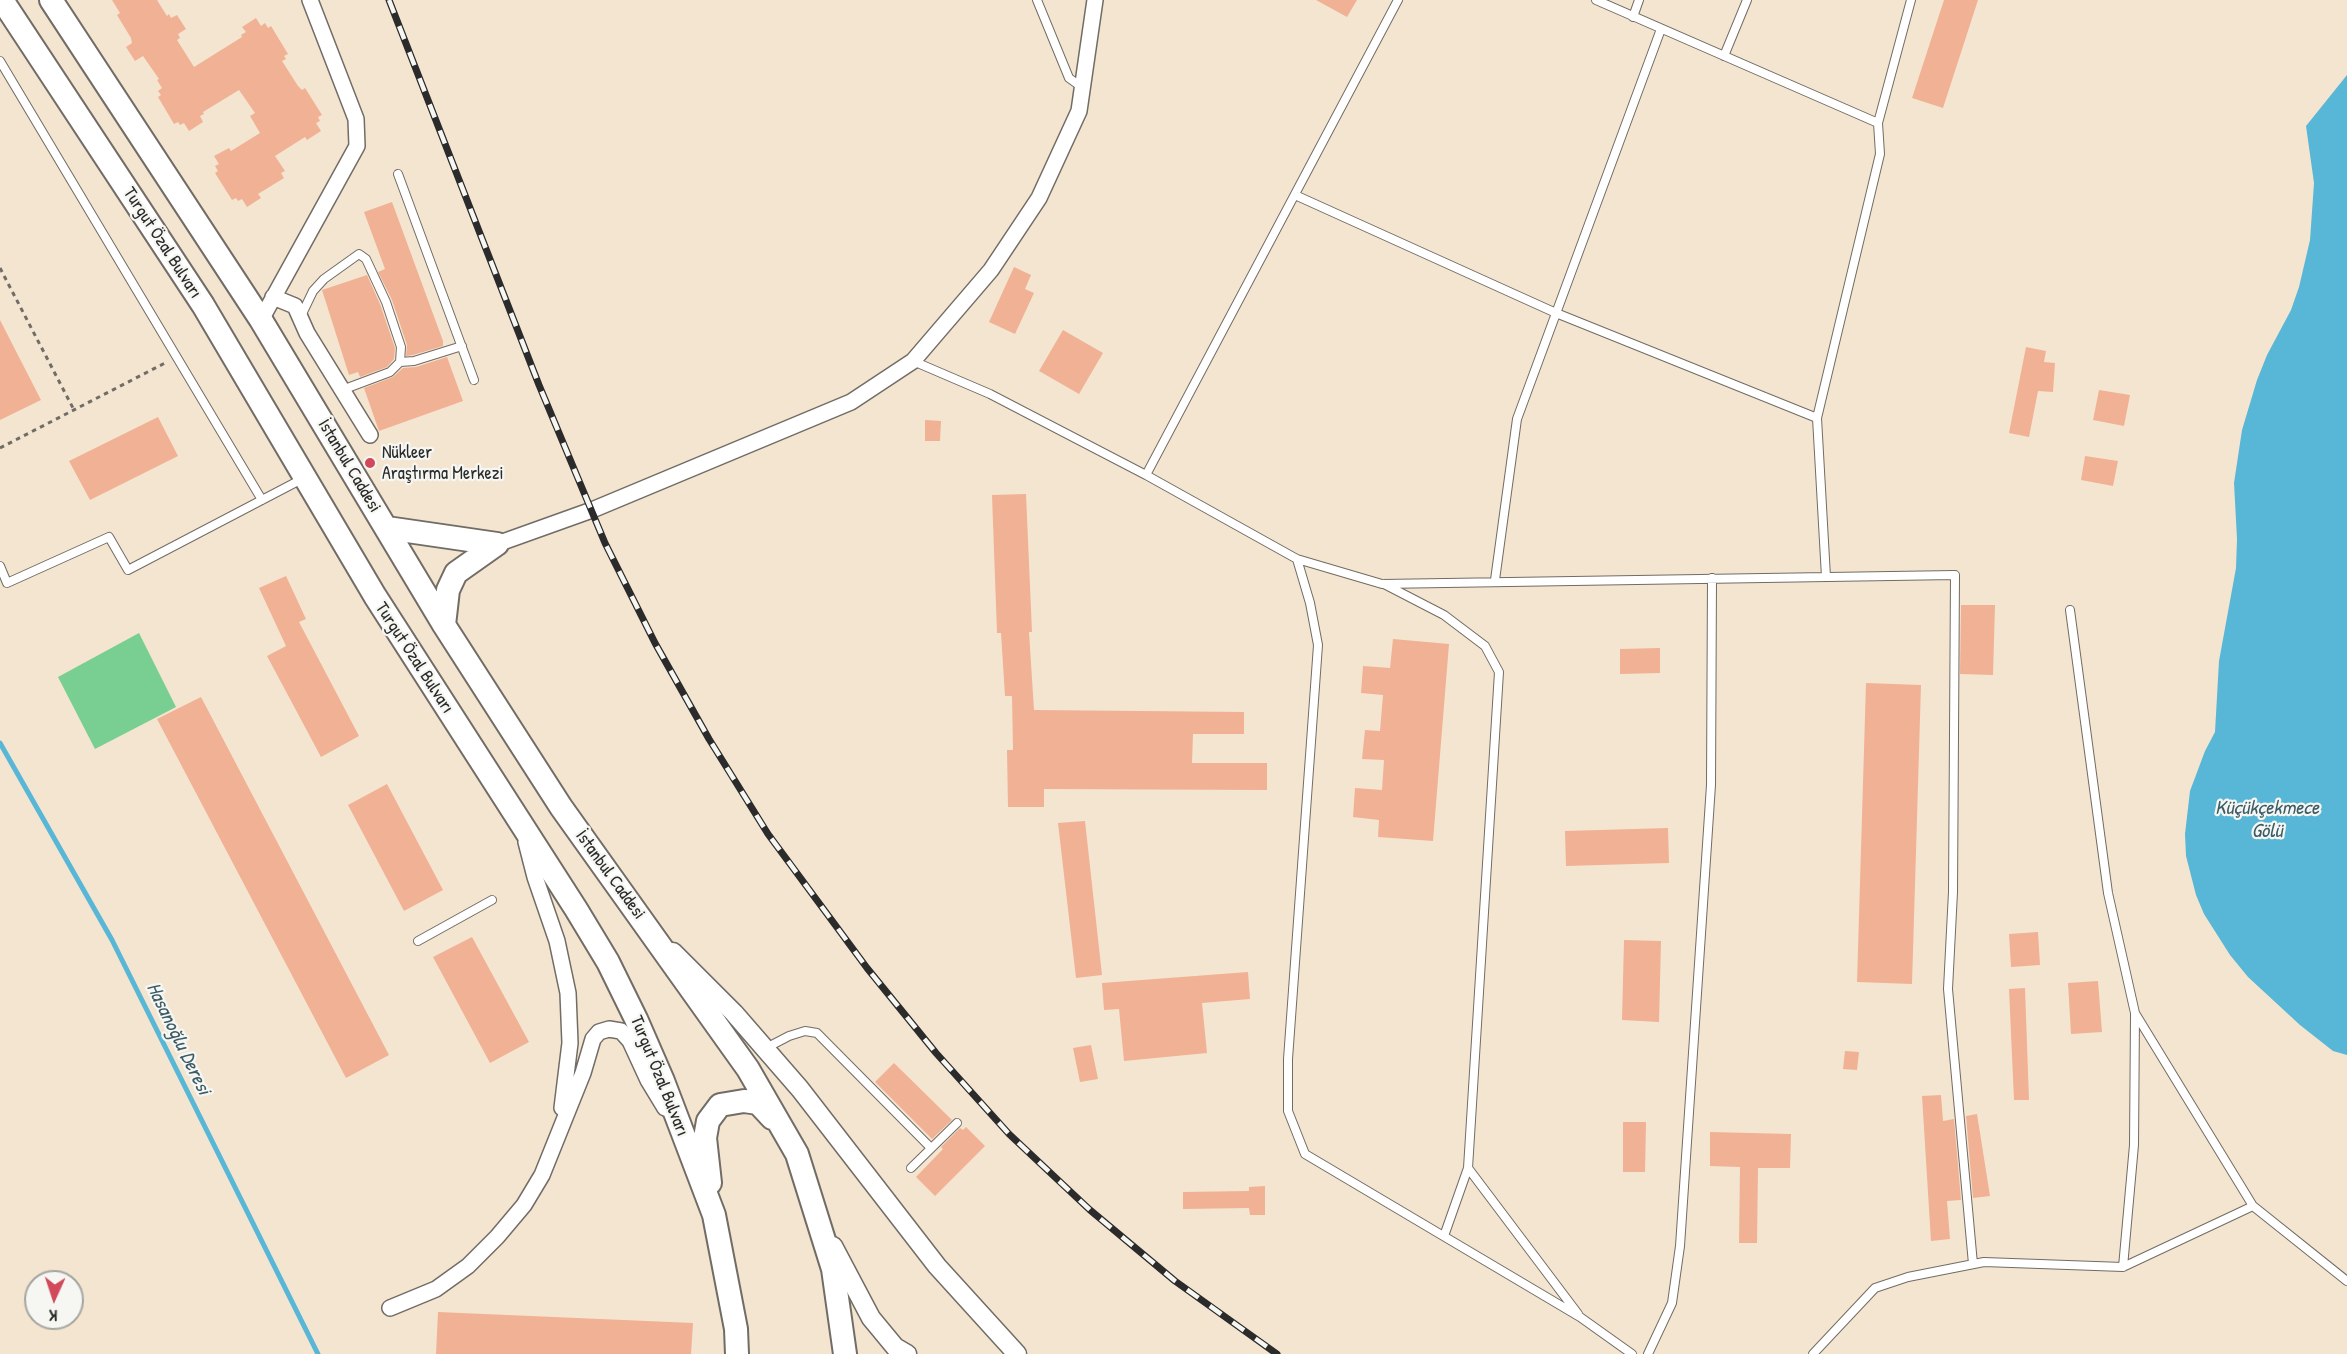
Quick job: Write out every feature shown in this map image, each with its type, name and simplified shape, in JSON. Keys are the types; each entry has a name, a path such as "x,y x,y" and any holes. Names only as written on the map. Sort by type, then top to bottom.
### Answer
{"main road":[{"name":"Turgut Özal Bulvarı","path":"2,0 203,305 375,596 608,962 636,1019 681,1127 714,1215 736,1329 737,1354"},
{"name":"İstanbul Caddesi","path":"51,0 261,320 444,625 561,807 650,930"},
{"path":"387,528 497,544"},
{"path":"444,625 447,590 456,573 497,544"},
{"path":"650,930 748,1069 797,1154 833,1269 845,1354"},
{"path":"714,1215 705,1138 708,1121 720,1106 744,1101 758,1103 772,1117 797,1154"}],"street":[{"path":"261,320 357,146 356,119 310,0"},
{"path":"497,544 592,510 851,402 914,361 991,270 1039,198 1079,111 1095,0"},
{"path":"273,297 295,306 307,333 370,435"},
{"path":"522,827 535,877 557,941 568,993 570,1043 558,1132"},
{"path":"650,930 734,1013 800,1089 937,1266 1017,1354"},
{"path":"390,1308 436,1289 468,1266 524,1205 542,1175 583,1072 593,1039 599,1032 609,1029 621,1031 630,1041 648,1080 681,1127"},
{"path":"816,1217 871,1318 895,1347 907,1354"}],"lane":[{"path":"1037,0 1069,78 1083,88"},
{"path":"1146,475 1398,0"},
{"path":"1596,0 1878,123"},
{"path":"1633,17 1639,0"},
{"path":"1725,56 1747,0"},
{"path":"1826,576 1816,418 1880,154 1878,123 1911,0"},
{"path":"1495,580 1517,419 1661,28"},
{"path":"0,61 262,500"},
{"path":"398,174 474,380"},
{"path":"1295,195 1556,313 1816,418"},
{"path":"300,317 307,300 318,285 359,254 366,259 386,302 401,348 400,362"},
{"path":"342,390 390,372 400,362 414,361 462,346"},
{"path":"914,361 990,394 1146,475 1298,559 1382,584 1444,615 1485,646 1499,672 1468,1168 1444,1236"},
{"path":"0,566 7,583 110,537 128,570 305,477"},
{"path":"1298,559 1318,645 1288,1059 1288,1111 1305,1154 1580,1317 1632,1354"},
{"path":"1382,584 1495,580 1955,575 1953,892 1948,989 1973,1264"},
{"path":"1648,1354 1672,1303 1680,1246 1712,785 1712,578"},
{"path":"2070,610 2108,893 2135,1013 2134,1144 2123,1267"},
{"path":"418,940 492,900"},
{"path":"2135,1013 2253,1206 2347,1281"},
{"path":"765,1049 789,1036 805,1031 817,1032 931,1148"},
{"path":"911,1167 957,1123"},
{"path":"1468,1168 1580,1317"},
{"path":"1814,1354 1875,1288 1908,1277 1984,1262 2123,1267 2253,1206"}],"path":[{"path":"0,268 74,410"},
{"path":"0,448 177,357"}],"green space":[{"path":"139,633 176,707 95,749 58,677"}],"water":[{"name":"Küçükçekmece Gölü","path":"2347,75 2347,1055 2333,1051 2300,1025 2248,977 2230,955 2204,914 2196,895 2186,856 2185,834 2190,791 2215,732 2219,661 2236,568 2234,483 2242,430 2267,355 2291,310 2310,240 2314,183 2306,126"}],"building":[{"path":"112,0 157,0 167,16 169,14 171,18 177,15 186,29 178,34 180,38 177,40 194,67 242,37 241,35 246,32 242,27 256,18 261,26 265,23 268,28 271,26 288,54 282,61 298,86 302,90 305,88 322,115 318,117 320,121 316,123 321,131 307,140 305,137 275,156 285,171 281,173 284,178 258,194 261,198 247,207 242,199 232,200 215,173 218,171 215,166 219,164 214,156 229,148 231,151 260,133 250,116 255,113 239,90 203,112 204,114 200,116 203,122 189,131 184,123 174,124 158,97 161,95 158,91 162,88 157,80 159,79 143,56 135,61 126,47 132,43 131,38 117,15 120,13"},
{"path":"1316,0 1357,0 1347,17"},
{"path":"1944,0 1978,0 1943,108 1912,98"},
{"path":"392,202 443,341 443,346 406,356 407,345 392,300 378,272 385,269 364,212"},
{"path":"1014,267 1031,275 1025,289 1034,293 1015,334 989,322"},
{"path":"367,275 395,348 394,359 387,367 360,377 358,372 349,375 322,290"},
{"path":"0,320 41,400 0,420"},
{"path":"1063,330 1103,353 1079,394 1039,371"},
{"path":"2026,347 2046,351 2044,362 2055,363 2053,392 2038,391 2029,437 2009,433"},
{"path":"447,357 463,401 379,431 364,388 393,377 403,368 416,367"},
{"path":"2099,390 2130,395 2124,426 2093,420"},
{"path":"158,417 178,456 90,500 69,461"},
{"path":"925,420 941,421 940,441 925,441"},
{"path":"2085,456 2118,461 2113,486 2081,480"},
{"path":"1026,494 1032,632 1029,632 1034,710 1244,712 1244,734 1193,734 1192,763 1267,763 1267,790 1044,789 1044,807 1008,807 1007,750 1013,750 1012,696 1005,696 1001,633 997,633 992,495"},
{"path":"286,576 306,619 299,622 359,736 321,757 267,656 286,646 259,588"},
{"path":"1961,605 1995,605 1993,675 1960,674"},
{"path":"1393,639 1449,644 1433,841 1378,837 1379,820 1353,817 1355,788 1382,790 1384,760 1362,759 1365,730 1380,731 1383,695 1361,693 1363,666 1390,668"},
{"path":"1660,648 1660,673 1620,674 1620,649"},
{"path":"1866,683 1921,685 1912,984 1857,982"},
{"path":"201,697 389,1055 346,1078 157,719"},
{"path":"387,784 443,890 404,911 348,805"},
{"path":"1085,821 1102,975 1076,978 1058,823"},
{"path":"1668,828 1669,863 1566,866 1565,831"},
{"path":"2038,932 2040,965 2011,967 2009,934"},
{"path":"472,937 529,1042 490,1063 433,957"},
{"path":"1624,940 1661,941 1659,1022 1622,1020"},
{"path":"1248,972 1250,999 1202,1003 1207,1053 1124,1061 1119,1009 1104,1010 1102,983"},
{"path":"2098,981 2102,1032 2071,1034 2068,983"},
{"path":"2025,988 2029,1100 2014,1100 2009,989"},
{"path":"1091,1045 1098,1079 1080,1082 1073,1048"},
{"path":"1845,1051 1859,1052 1857,1070 1843,1069"},
{"path":"894,1063 952,1120 932,1139 875,1082"},
{"path":"1941,1095 1943,1121 1954,1119 1961,1200 1947,1201 1950,1239 1931,1241 1922,1096"},
{"path":"1977,1114 1990,1196 1973,1198 1966,1116"},
{"path":"1623,1122 1646,1122 1645,1172 1623,1172"},
{"path":"966,1127 985,1146 935,1196 916,1177 960,1128 963,1130"},
{"path":"1710,1132 1791,1134 1790,1168 1758,1168 1757,1243 1739,1243 1740,1167 1710,1166"},
{"path":"1265,1186 1265,1215 1250,1215 1249,1208 1183,1209 1183,1192 1249,1191 1249,1187"},
{"path":"438,1312 693,1323 691,1354 436,1354"}],"waterway":[{"name":"Hasanoğlu Deresi","path":"0,743 112,940 318,1354"}],"railway":[{"path":"389,0 539,385 605,543 655,643 709,739 768,834 867,968 936,1053 1009,1134 1090,1210 1175,1281 1277,1354"}],"place":[{"name":"Nükleer Araştırma Merkezi","path":"370,463"}]}
